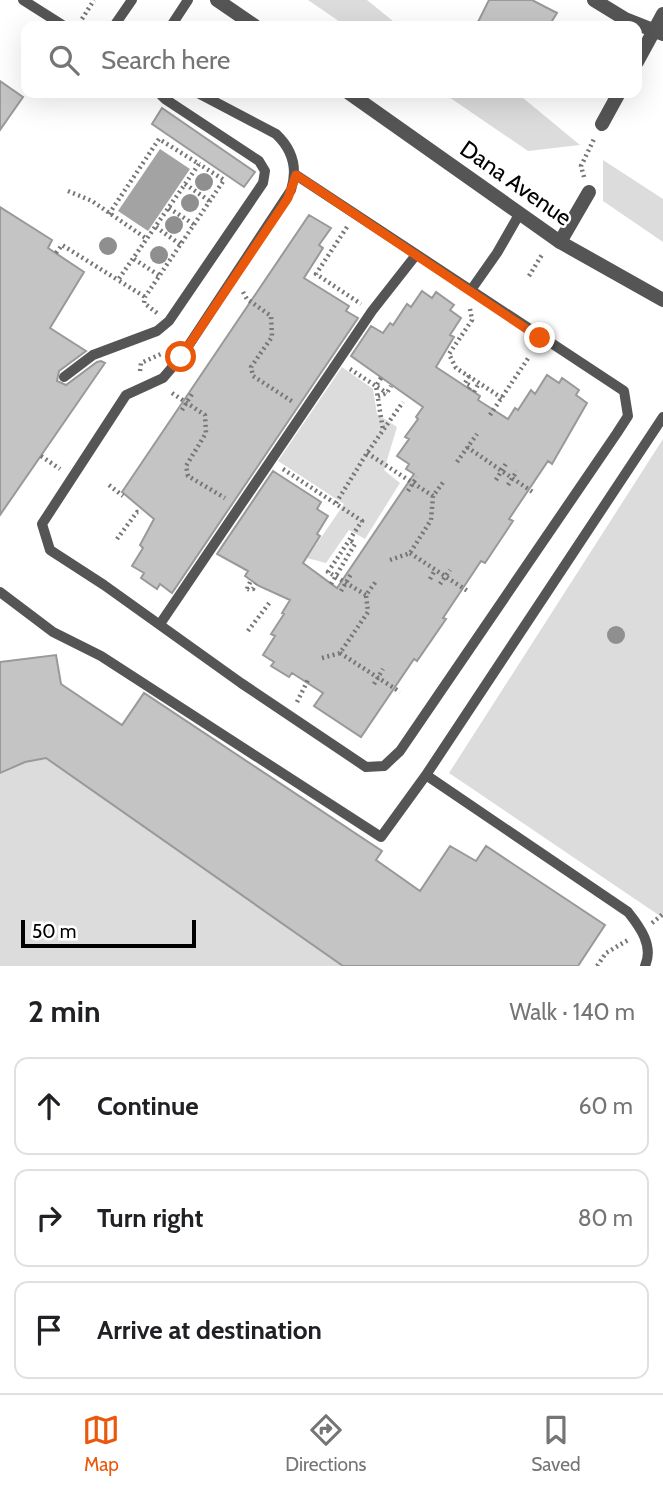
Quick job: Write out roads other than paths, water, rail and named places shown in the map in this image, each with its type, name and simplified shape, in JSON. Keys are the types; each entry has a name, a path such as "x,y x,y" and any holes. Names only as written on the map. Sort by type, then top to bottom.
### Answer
{"street":[{"path":"217,0 247,21"},
{"path":"594,0 630,21"},
{"path":"642,55 659,32 663,15"},
{"path":"642,26 659,32"},
{"name":"Dana Avenue","path":"356,98 556,240 663,300"},
{"path":"601,124 616,98"},
{"path":"556,240 589,191"}],"lane":[{"path":"23,0 56,21"},
{"path":"117,21 132,0"},
{"path":"174,21 188,0"},
{"path":"64,377 93,355 157,331 169,321 262,183 265,171 259,161 164,98"},
{"path":"208,98 276,134 286,143 294,159 296,175 288,198 181,357 163,378 126,395 43,524 50,550 366,767 384,766 400,751 628,416 624,391 296,175"},
{"path":"471,290 520,214"},
{"path":"160,624 376,305 416,255"},
{"path":"0,592 53,632 101,656 381,837 426,775 663,417"},
{"path":"426,775 628,912 643,931 648,952 645,966"}]}
